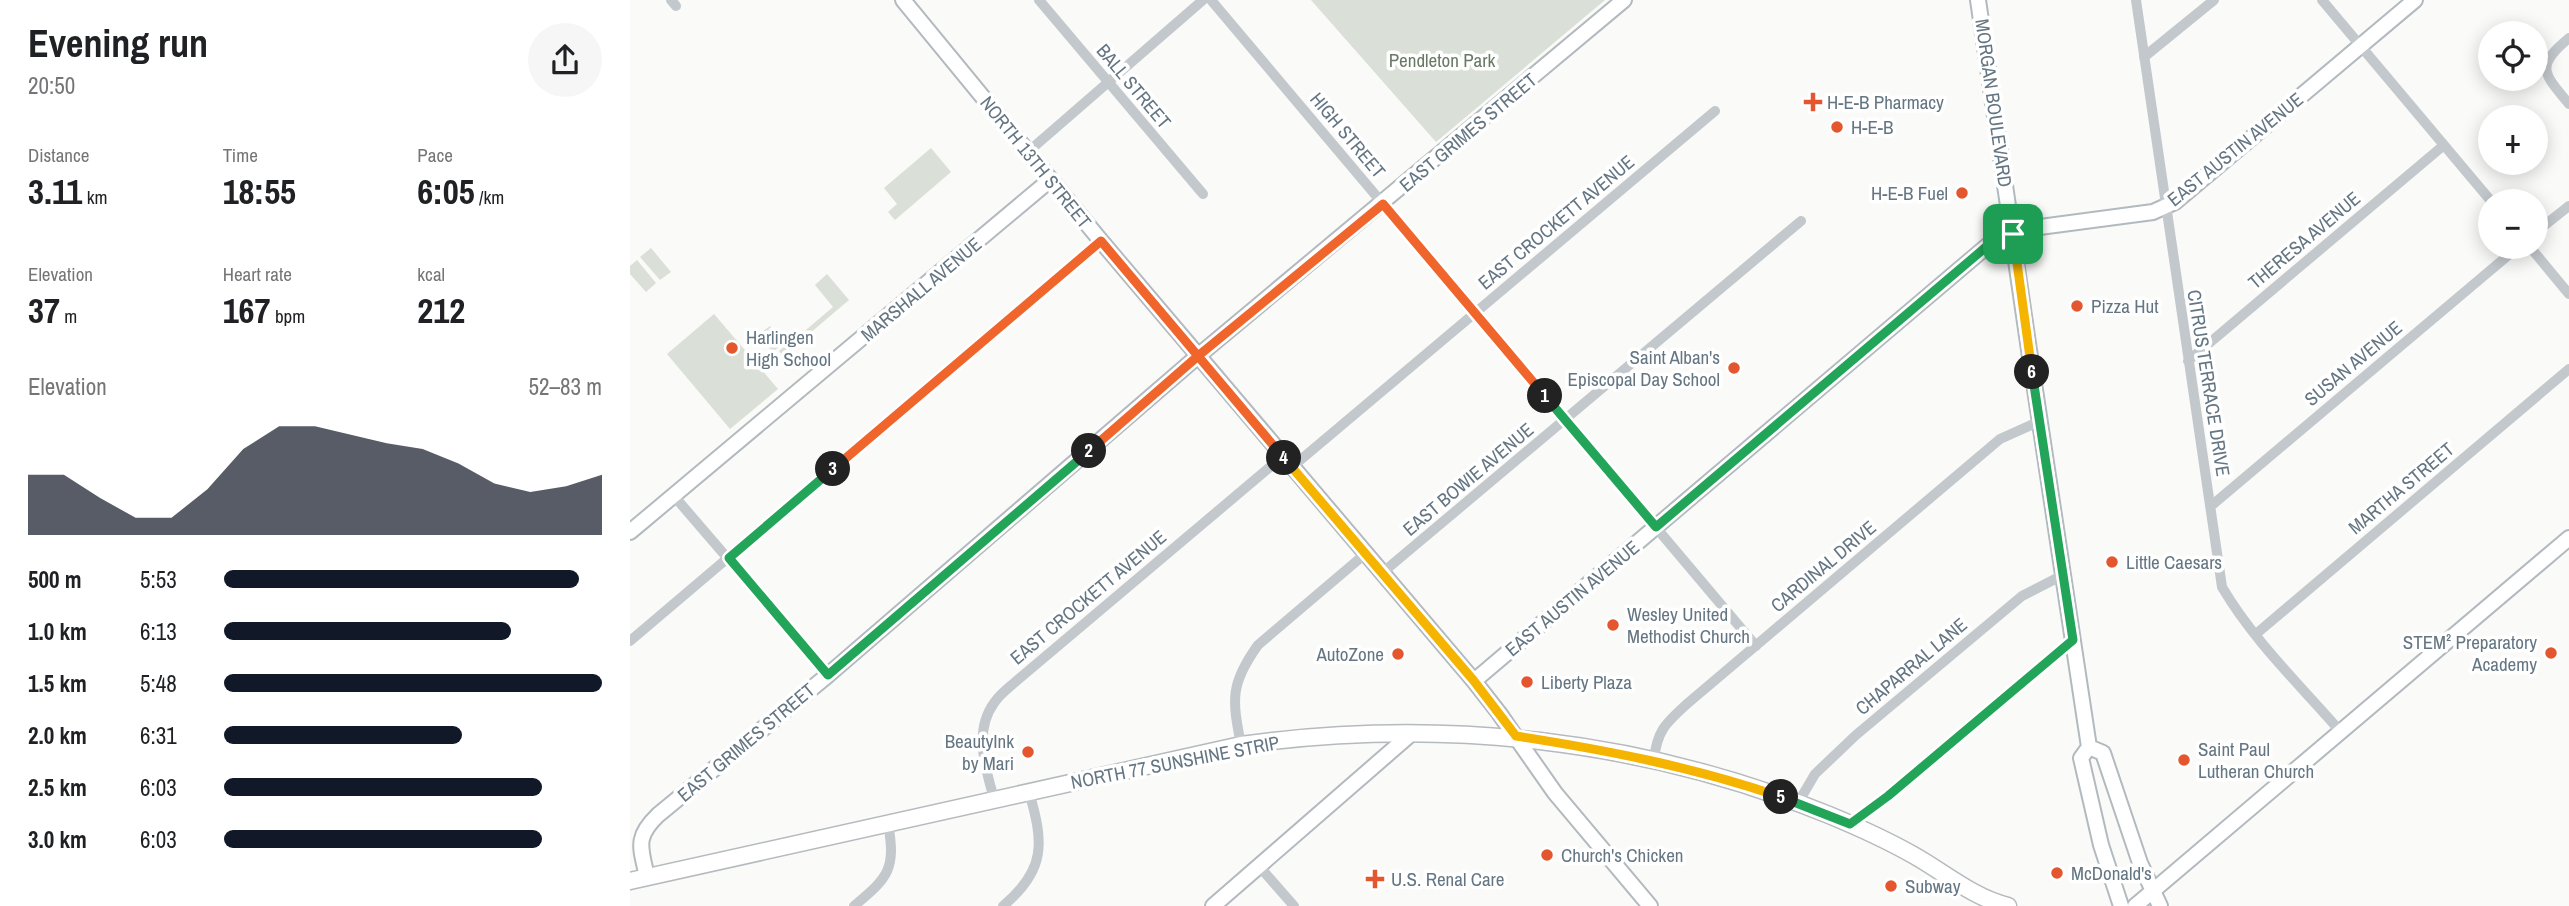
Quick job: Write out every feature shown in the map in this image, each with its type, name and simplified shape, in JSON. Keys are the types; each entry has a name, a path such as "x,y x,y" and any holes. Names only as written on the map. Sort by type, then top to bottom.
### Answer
{"main road":[{"name":"NORTH 77 SUNSHINE STRIP","path":"630,881 1241,745 1321,736 1412,733 1516,736 1654,760 1723,778 1850,824 1914,856 1992,904 2008,906"}],"street":[{"name":"NORTH 13TH STREET","path":"903,0 1101,241 1474,681 1555,793 1650,906"},
{"name":"BALL STREET","path":"1039,0 1203,194"},
{"path":"1029,151 1203,0"},
{"name":"HIGH STREET","path":"1211,0 1756,646"},
{"name":"EAST GRIMES STREET","path":"647,877 640,845 645,827 828,675 1198,356 1624,0"},
{"name":"MORGAN BOULEVARD","path":"1978,0 2090,747 2081,758 2101,845 2120,906"},
{"name":"CITRUS TERRACE DRIVE","path":"2136,0 2222,587 2233,606 2340,731"},
{"path":"2144,57 2214,0"},
{"path":"2322,0 2481,189"},
{"name":"EAST AUSTIN AVENUE","path":"1474,681 1993,241 2032,228 2153,212 2175,202 2415,0"},
{"path":"2569,38 2550,54 2546,68 2549,79 2569,104"},
{"name":"EAST CROCKETT AVENUE","path":"995,799 982,758 983,730 993,704 1014,683 1475,313 1715,111"},
{"name":"THERESA AVENUE","path":"2188,361 2444,145"},
{"name":"MARSHALL AVENUE","path":"630,532 1050,180"},
{"path":"2548,223 2569,206"},
{"name":"EAST BOWIE AVENUE","path":"1382,573 1801,221"},
{"path":"630,641 1101,241"},
{"name":"SUSAN AVENUE","path":"2211,506 2504,259"},
{"path":"2540,259 2569,294"},
{"name":"MARTHA STREET","path":"2256,634 2569,369"},
{"name":"CARDINAL DRIVE","path":"1654,760 1656,739 1663,726 2000,439 2040,421"},
{"path":"674,496 828,675"},
{"path":"2135,906 2569,538"},
{"path":"1241,745 1234,697 1245,663 1258,645 1365,554"},
{"name":"CHAPARRAL LANE","path":"1798,803 1815,774 1856,735 2022,596 2063,575"},
{"path":"1850,824 1888,796 2073,640"},
{"path":"1213,906 1412,733"},
{"name":"MORGAN BOULEVARD","path":"2090,747 2103,753 2123,816 2160,906"},
{"path":"1003,906 1025,885 1036,862 1039,846 1038,824 1029,792"},
{"path":"854,906 886,874 892,862 888,823"},
{"path":"1259,866 1294,906"}],"green space":[{"name":"Pendleton Park","path":"1311,0 1605,0 1436,142"},
{"path":"931,148 951,172 895,220 888,212 897,204 884,188"},
{"path":"651,248 671,272 660,280 640,257"},
{"path":"637,260 656,283 646,292 630,274 630,266"},
{"path":"827,274 849,300 783,356 779,351 833,307 815,285"},
{"path":"714,314 778,389 730,429 667,354"},
{"path":"770,326 783,343 773,352 758,335"}],"place":[{"name":"H-E-B Pharmacy","path":"1813,102"},
{"name":"H-E-B","path":"1837,127"},
{"name":"H-E-B Fuel","path":"1962,193"},
{"name":"Pizza Hut","path":"2077,306"},
{"name":"Harlingen High School","path":"732,348"},
{"name":"Saint Alban's Episcopal Day School","path":"1734,368"},
{"name":"Little Caesars","path":"2112,562"},
{"name":"Wesley United Methodist Church","path":"1613,625"},
{"name":"STEM² Preparatory Academy","path":"2551,653"},
{"name":"AutoZone","path":"1398,654"},
{"name":"Liberty Plaza","path":"1527,682"},
{"name":"BeautyInk by Mari","path":"1028,752"},
{"name":"Saint Paul Lutheran Church","path":"2184,760"},
{"name":"Church's Chicken","path":"1547,855"},
{"name":"McDonald's","path":"2057,873"},
{"name":"U.S. Renal Care","path":"1375,879"},
{"name":"Subway","path":"1891,886"}],"route":[{"path":"2013,234 1993,241 1656,527 1383,204 1198,356 828,675 729,558 1101,241 1198,356 1242,408 1283,456 1335,518 1426,625 1446,650 1474,681 1516,736 1626,754 1708,774 1753,787 1850,824 1888,796 2073,640 2013,234"}]}
